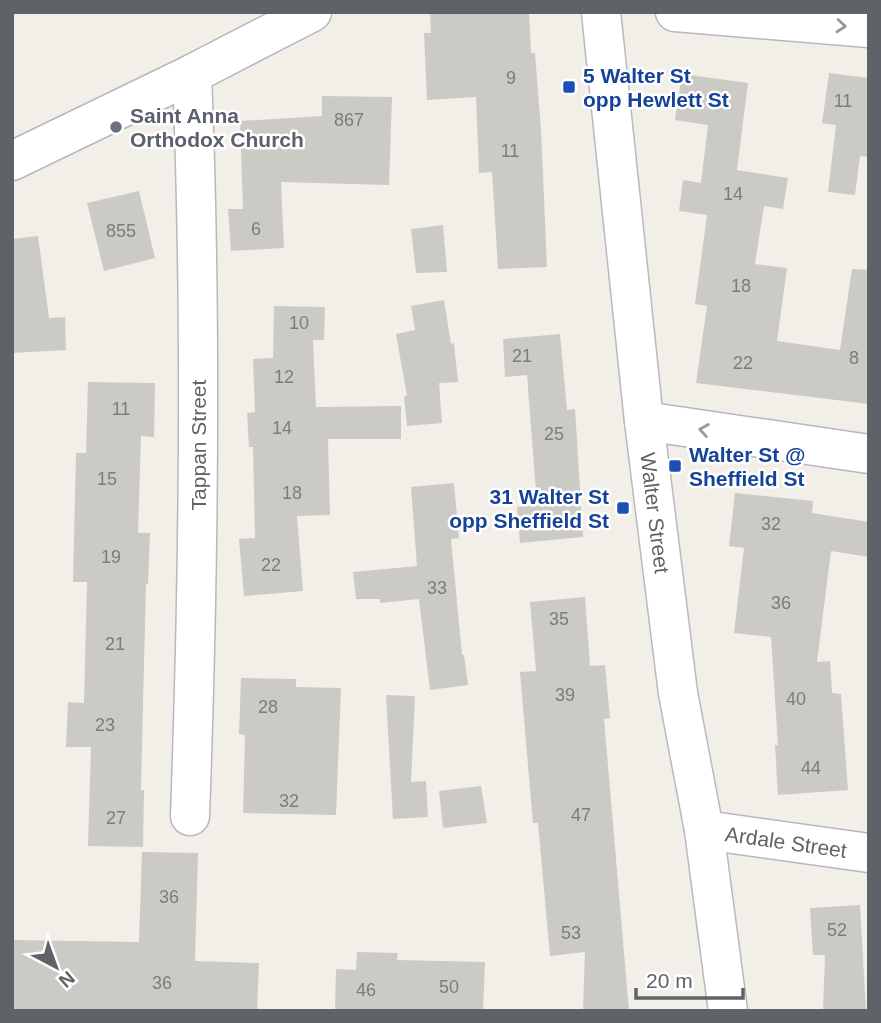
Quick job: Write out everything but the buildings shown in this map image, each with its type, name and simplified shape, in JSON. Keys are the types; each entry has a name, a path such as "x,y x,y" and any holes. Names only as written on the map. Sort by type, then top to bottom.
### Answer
{"street":[{"path":"12,161 192,75 312,12"},
{"name":"Walter Street","path":"601,12 644,421 678,693 704,830 728,1011"},
{"path":"676,12 869,28"},
{"name":"Tappan Street","path":"190,816 198,586 199,237 192,75"},
{"path":"644,421 869,454"},
{"name":"Ardale Street","path":"704,830 869,853"}],"place":[{"name":"5 Walter St opp Hewlett St","path":"569,87"},
{"name":"Saint Anna Orthodox Church","path":"116,127"},
{"name":"Walter St @ Sheffield St","path":"675,466"},
{"name":"31 Walter St opp Sheffield St","path":"623,508"}]}
